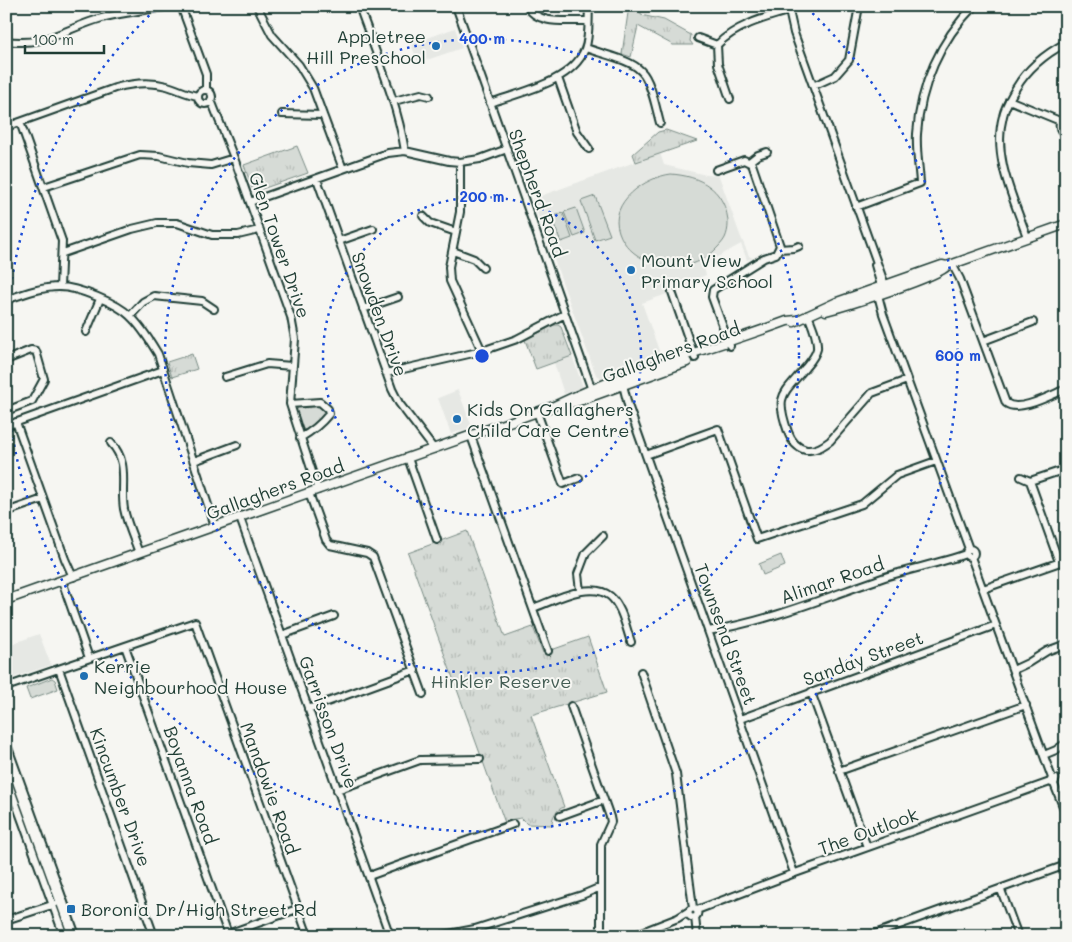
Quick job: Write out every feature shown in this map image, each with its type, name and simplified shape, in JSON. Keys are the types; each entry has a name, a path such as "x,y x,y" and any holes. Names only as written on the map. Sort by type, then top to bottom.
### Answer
{"main road":[{"path":"6,748 57,903 74,936"}],"street":[{"path":"6,41 22,43 40,41 102,18 171,6"},
{"path":"181,6 206,74 206,90"},
{"path":"257,6 263,21 272,35 299,65 313,88 343,169"},
{"path":"359,6 394,101 406,151"},
{"name":"Shepherd Road","path":"456,6 593,393"},
{"path":"527,6 535,16 546,19 588,21"},
{"path":"490,102 558,78 574,66 586,48 589,6"},
{"path":"813,86 835,76 850,60 859,6"},
{"path":"856,206 920,184 917,134 919,112 926,86 934,63 946,41 974,6"},
{"path":"730,99 718,64 717,46 727,35 737,29 788,9 794,33 873,254 882,274 883,314 968,553 1026,704 1052,781 1066,814"},
{"path":"698,38 717,46"},
{"path":"1027,237 1005,175 1002,160 1000,142 1003,116 1010,100 1030,68 1043,56 1066,42"},
{"path":"586,48 630,64 642,71 660,123"},
{"path":"558,78 577,132 589,149"},
{"path":"6,127 133,83 152,83 169,86 185,94 198,96"},
{"path":"198,96 200,92 206,90"},
{"path":"198,96 202,104 208,104 211,100 211,93 206,90"},
{"path":"394,101 421,94 429,96"},
{"name":"Glen Tower Drive","path":"211,100 291,316 295,339 290,404 318,490"},
{"path":"1010,100 1063,119 1060,129 1066,135"},
{"path":"282,114 323,115"},
{"path":"20,122 62,241 63,253 60,287"},
{"path":"250,202 388,153 406,151 460,162 507,150"},
{"path":"749,162 758,155 767,152"},
{"path":"44,187 140,155 159,156 188,163 211,164 234,158"},
{"path":"716,170 744,160 752,164 780,246 776,254 764,258 713,290 712,297 729,344"},
{"path":"460,162 460,203 449,267 450,281 482,351"},
{"name":"Snowden Drive","path":"317,179 386,374 399,402 434,449"},
{"path":"423,216 430,222 456,232"},
{"path":"63,253 132,229 157,223 177,223 212,235 238,236 259,230"},
{"name":"Gallaghers Road","path":"6,600 593,393 787,321 797,320 834,307 942,265 952,264 1066,224"},
{"path":"338,241 372,229"},
{"path":"779,249 799,246"},
{"path":"453,251 474,259 483,268"},
{"path":"873,254 882,289"},
{"path":"952,264 960,279 1003,399 1010,406 1022,406 1066,389"},
{"name":"Gallaghers Road","path":"882,289 944,270 952,264"},
{"path":"6,300 30,292 60,287 80,291 100,299 112,304 130,316 158,354 215,526"},
{"path":"672,292 695,356"},
{"path":"130,316 143,302 154,296 202,301 214,309"},
{"path":"363,309 398,297"},
{"path":"86,332 100,299"},
{"path":"816,313 817,347 815,356 782,396 780,406 791,440 797,445 804,450 822,447 830,441 872,393 907,380"},
{"path":"386,374 482,351 517,339 565,314"},
{"path":"983,341 1033,322"},
{"path":"6,360 31,350 36,351 44,379 32,401 6,411"},
{"name":"Gallaghers Road","path":"593,393 621,386 695,356"},
{"path":"225,377 267,364 292,366"},
{"path":"6,426 163,370"},
{"name":"Townsend Street","path":"621,386 794,874"},
{"path":"290,404 320,402 328,409 329,414 326,418 300,438"},
{"path":"537,412 563,484 579,478"},
{"path":"16,422 65,559 68,579 90,658"},
{"path":"646,455 718,430 757,539 862,504 897,475 936,461"},
{"path":"471,436 548,651"},
{"path":"111,443 118,451 124,472 124,507 139,553"},
{"path":"194,461 237,445"},
{"path":"408,458 437,540"},
{"path":"1021,477 1030,481 1066,469"},
{"path":"983,589 1063,561 1030,481"},
{"path":"309,493 326,540 330,545 367,553 373,557 423,694"},
{"path":"6,512 43,499"},
{"name":"Garrisson Drive","path":"240,518 390,936"},
{"path":"580,591 578,574 586,553 602,536"},
{"name":"Alimar Road","path":"708,631 766,619 889,576 934,565 968,553"},
{"path":"533,608 580,591 597,590 610,596 618,607 631,642"},
{"path":"282,634 334,616"},
{"name":"Mandowie Road","path":"125,646 195,622 308,936"},
{"name":"Sanday Street","path":"740,718 996,625"},
{"path":"1013,670 1047,651 1066,644"},
{"path":"6,687 125,646"},
{"name":"Boyanna Road","path":"125,646 225,935"},
{"name":"Kincumber Drive","path":"58,669 154,936"},
{"path":"308,709 415,670"},
{"path":"640,672 676,774 697,936"},
{"path":"811,692 867,847"},
{"path":"839,771 1026,704"},
{"path":"571,706 610,816 610,822 601,844 602,934"},
{"path":"1044,755 1066,743"},
{"path":"337,790 420,760 480,759"},
{"path":"6,776 57,903 64,936"},
{"name":"The Outlook","path":"632,936 867,847 1052,781"},
{"path":"560,816 604,800"},
{"path":"369,876 513,824"},
{"path":"869,936 1066,865"},
{"path":"1001,890 1018,936"},
{"path":"438,936 475,929 582,895 601,891"},
{"path":"6,920 57,903"},
{"path":"225,935 298,909"}],"shaded area":[{"name":"Appletree Hill Preschool","path":"455,28 462,48 418,63 411,44"},
{"name":"Mount View Primary School","path":"660,153 664,165 706,175 719,176 740,235 749,256 753,258 747,260 741,244 703,265 706,275 696,279 697,283 642,303 662,359 604,379 596,375 532,199"},
{"path":"572,356 583,387 564,394 554,363"},
{"name":"Kids On Gallaghers Child Care Centre","path":"458,390 472,427 451,434 438,398"},
{"path":"39,634 51,665 6,680 6,646"}],"green space":[{"path":"629,6 641,6 641,15 664,20 691,35 690,41 693,45 673,45 638,26 631,57 622,54"},
{"path":"666,130 697,141 636,162 633,154 658,132"},
{"path":"297,146 308,173 259,190 252,188 244,165"},
{"path":"671,174 701,181 715,191 726,210 728,224 725,238 712,253 700,261 689,265 668,266 648,261 630,249 619,232 617,221 619,211 631,193 651,180"},
{"path":"595,196 610,235 595,240 581,201"},
{"path":"576,208 585,233 574,237 564,212"},
{"path":"563,213 572,238 561,242 551,217"},
{"path":"554,325 561,327 572,356 536,369 525,340"},
{"path":"192,354 197,369 172,377 167,362"},
{"path":"320,405 323,408 324,416 306,430 300,428 296,412 298,407"},
{"name":"Hinkler Reserve","path":"467,531 505,637 533,627 543,653 588,637 607,692 531,715 564,807 555,814 552,825 527,824 521,818 509,820 505,823 408,553"},
{"path":"781,555 785,566 763,575 759,564"},
{"path":"52,678 55,680 58,689 30,699 26,688"}],"place":[{"name":"Appletree Hill Preschool","path":"436,46"},
{"name":"Mount View Primary School","path":"631,270"},
{"name":"Kids On Gallaghers Child Care Centre","path":"457,419"},
{"name":"Kerrie Neighbourhood House","path":"84,676"},
{"name":"Boronia Dr/High Street Rd","path":"71,909"}]}
